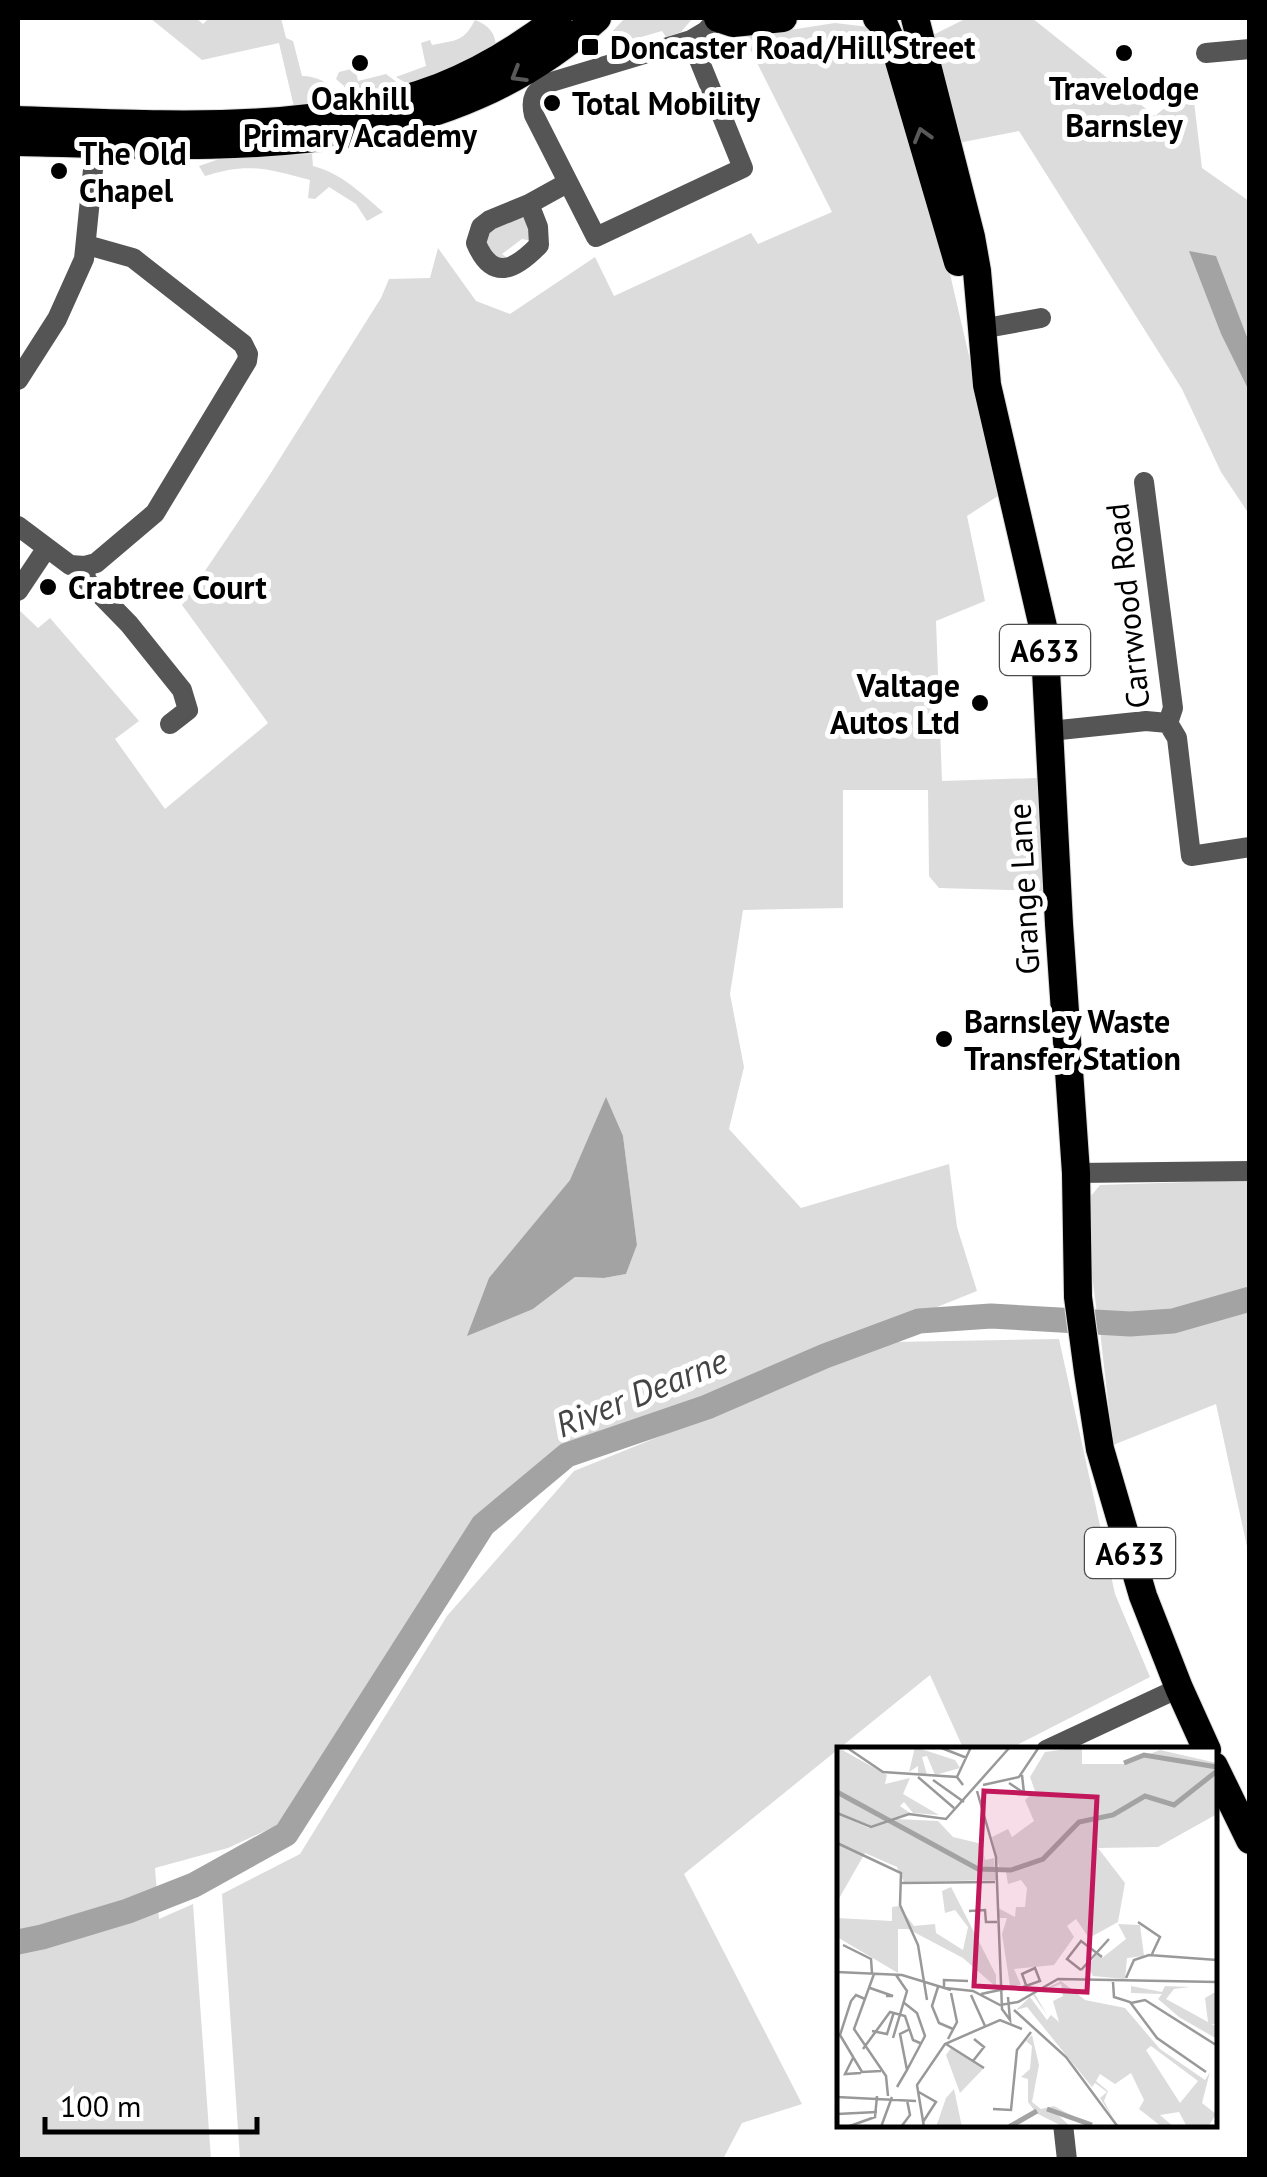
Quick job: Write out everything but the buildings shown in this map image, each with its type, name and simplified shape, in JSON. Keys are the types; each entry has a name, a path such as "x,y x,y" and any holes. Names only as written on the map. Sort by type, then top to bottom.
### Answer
{"highway":[{"path":"18,142 173,124 275,121 380,106 466,76 524,44 558,18"},
{"path":"18,120 210,146 338,135 418,118 468,100 506,82 597,18"},
{"path":"718,18 733,23 783,18"},
{"name":"A633","path":"877,18 897,54 966,294 981,329"},
{"name":"Grange Lane","path":"915,18 970,237 977,271 987,385 1044,631 1076,1173 1078,1297 1084,1348 1104,1464 1143,1596 1206,1747"},
{"path":"1217,1772 1250,1840"}],"street":[{"path":"691,40 743,168 596,238 534,115 532,98 548,83 691,40 718,18"},
{"path":"1206,54 1250,49"},
{"path":"18,380 58,319 80,268 87,245 97,133"},
{"path":"529,204 568,183"},
{"path":"78,566 96,564 155,512 242,372 248,354 244,344 133,258 87,245"},
{"path":"981,329 1040,318"},
{"name":"Carrwood Road","path":"1144,482 1173,708 1168,723 1176,738 1190,856 1250,846"},
{"path":"18,526 78,566 182,690 188,710 170,724"},
{"path":"18,591 46,548"},
{"name":"Carrwood Road","path":"1050,731 1146,721 1168,723"},
{"path":"1076,1173 1250,1171"},
{"path":"1052,1747 1179,1688"},
{"path":"1063,2127 1067,2160"}],"shaded area":[{"path":"150,18 196,18 203,24 209,18 281,18 286,38 293,41 302,76 326,83 344,100 294,107 279,43 202,60"},
{"path":"625,18 693,18 681,32 666,37 662,31 614,45 607,37"},
{"path":"967,18 1032,18 1155,116 1192,85 1202,168 1249,201 1249,342 1216,257 1190,252 1221,334 1249,391 1249,514 1221,472 1182,389 1019,131 953,144 931,36"},
{"path":"475,20 490,30 496,46 452,70 409,85 396,77 426,66 421,43 430,40 432,45 458,39"},
{"path":"835,23 869,27 886,51 934,205 1001,494 967,516 985,601 936,621 942,781 1037,778 1043,891 939,888 929,876 928,790 843,790 843,908 743,910 730,994 744,1067 729,1129 801,1208 949,1164 957,1227 977,1291 567,1455 476,1521 278,1825 228,1848 155,1868 159,1919 193,1904 211,2159 18,2159 18,609 38,628 50,618 139,721 115,739 165,809 268,723 182,605 267,479 381,298 389,279 430,278 438,248 476,301 510,314 595,257 614,296 751,233 758,244 832,212 744,37","holes":["623,1136 637,1245 626,1274 575,1277 533,1309 532,1227 570,1180"]},
{"path":"355,68 358,81 386,74 398,83 399,89 350,99 336,79 339,72"},
{"path":"312,154 313,166 342,179 383,212 367,221 356,204 329,187 315,199 308,198 310,180 282,173 246,168 205,176 199,166 222,158"},
{"path":"517,217 525,218 532,241 522,239 502,254 510,260 488,256 484,233"},
{"path":"1189,251 1216,256 1249,342 1249,391 1221,334"},
{"path":"606,1097 623,1136 637,1245 626,1274 575,1277 533,1309 467,1336 489,1278 570,1180"},
{"path":"1249,1180 1249,1292 1126,1320 1097,1314 1086,1202 1100,1185"},
{"path":"1249,1307 1249,1556 1216,1404 1113,1445 1100,1331 1169,1331"},
{"path":"1059,1339 1115,1594 1150,1677 1013,1747 963,1747 930,1675 684,1874 802,2104 742,2123 723,2159 240,2159 222,1894 300,1854 447,1616 574,1471 893,1342"}],"waterway":[{"name":"River Dearne","path":"18,1942 128,1911 194,1885 286,1834 483,1525 567,1455 707,1407 919,1321 991,1316 1130,1324 1173,1321 1250,1299"}],"place":[{"name":"Doncaster Road/Hill Street","path":"590,47"},
{"name":"Travelodge Barnsley","path":"1124,53"},
{"name":"Oakhill Primary Academy","path":"360,63"},
{"name":"Total Mobility","path":"552,103"},
{"name":"The Old Chapel","path":"59,171"},
{"name":"Crabtree Court","path":"48,587"},
{"name":"Valtage Autos Ltd","path":"980,703"},
{"name":"Barnsley Waste Transfer Station","path":"944,1039"}]}
